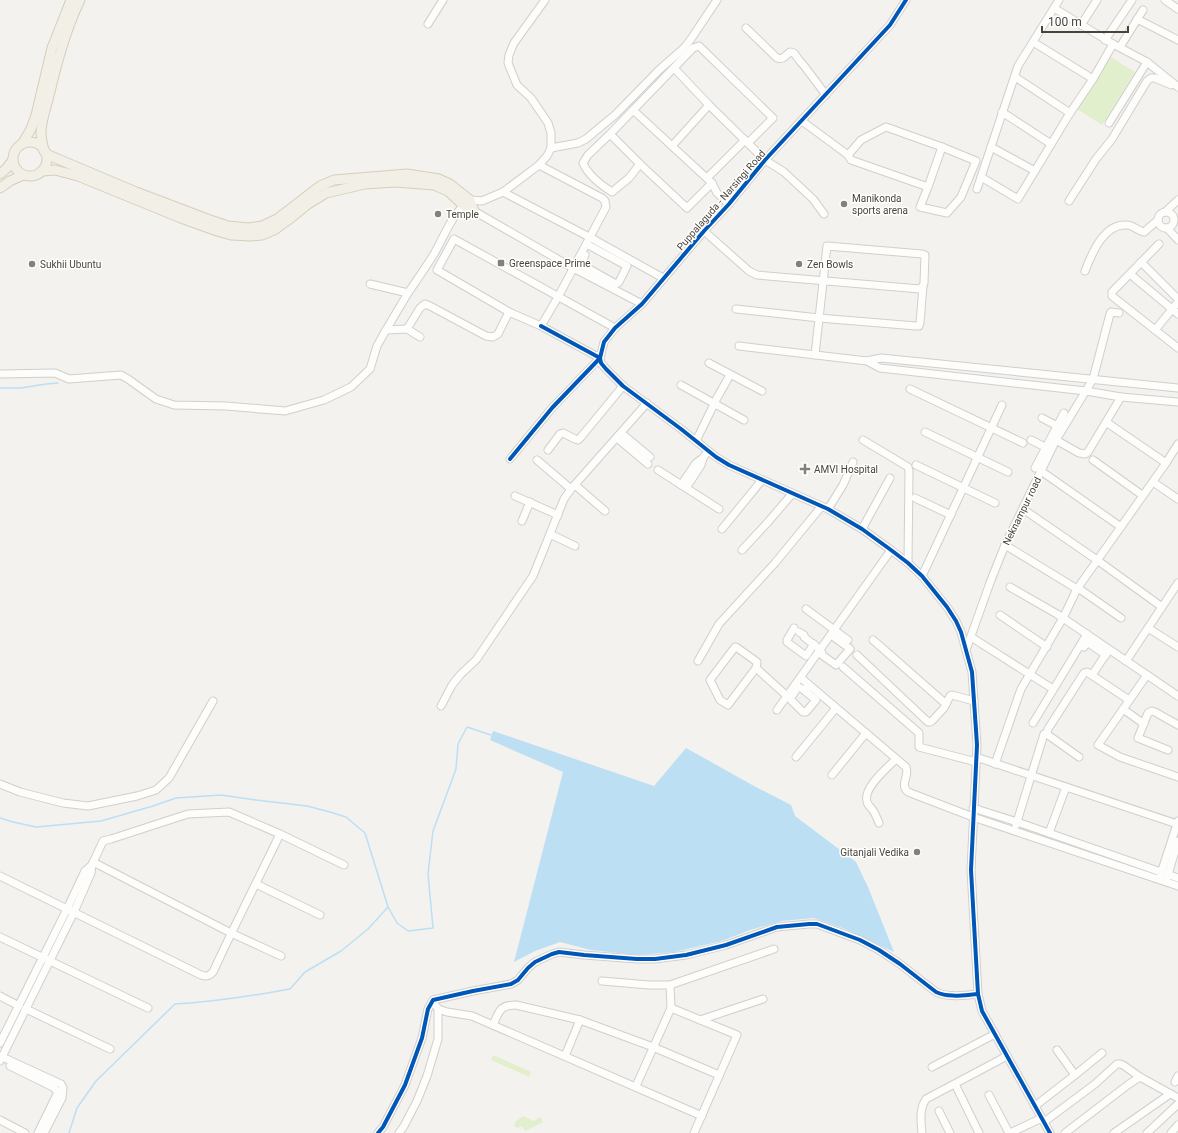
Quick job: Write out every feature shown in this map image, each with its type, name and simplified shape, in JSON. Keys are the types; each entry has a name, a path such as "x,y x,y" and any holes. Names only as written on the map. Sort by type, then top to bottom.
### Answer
{"main road":[{"path":"24,175 16,169 13,160 14,154 31,129 36,115 52,48 71,0"},
{"path":"42,171 47,160 41,140 45,111 54,73 72,18 80,0"},
{"path":"22,144 30,142 35,143 42,147 45,152 92,174 228,226 249,228 262,226 277,218 320,186 334,180 407,174 439,179 450,184 474,211"},
{"path":"0,174 13,160"},
{"path":"0,188 10,180 24,175 35,175 42,171 54,170 78,176 216,231 231,235 251,236 262,235 274,230 308,204 326,193 365,184 395,182 434,185 448,191 466,202"}],"street":[{"path":"428,24 443,0"},
{"path":"0,374 55,373 69,380 121,375 156,399 174,405 226,406 285,410 324,400 351,387 370,369 377,346 408,293 434,254 454,216 466,202 482,201 503,192 539,165 547,156 551,148 551,133 548,123 531,98 518,85 508,63 509,55 514,44 545,0"},
{"path":"551,148 578,143 586,139 616,114 684,48 717,0"},
{"name":"Puppalaguda - Narsingi Road","path":"600,358 604,342 615,328 642,304 663,278 729,204 765,160 890,25 906,0"},
{"path":"977,189 1018,66 1059,0"},
{"path":"1081,24 1097,0"},
{"path":"1105,40 1132,0"},
{"path":"1165,0 1178,9"},
{"path":"1054,8 1105,40 1147,62 1176,83"},
{"path":"981,177 1018,199 1070,113 1143,10"},
{"path":"1137,19 1178,40"},
{"path":"746,28 777,58 783,58 790,52 794,53 826,95"},
{"path":"1033,42 1093,79"},
{"path":"610,134 679,202 687,208 709,180 746,141 773,118 699,46 693,48 588,155 582,163 604,187 612,192 629,178 640,164"},
{"path":"1109,123 1147,62"},
{"path":"674,68 765,160 784,172 813,199 824,214"},
{"path":"1015,76 1070,113"},
{"path":"1069,201 1096,158 1112,139 1147,81 1151,78 1155,78 1171,85 1176,83"},
{"path":"672,146 709,105"},
{"path":"633,110 709,180 717,193 729,204"},
{"path":"1002,112 1051,144"},
{"path":"802,121 848,155 851,160 928,187"},
{"path":"848,155 861,140 886,127 942,147 976,161 961,197 947,213 920,207 942,147"},
{"path":"991,146 1035,171"},
{"path":"539,165 605,201 606,207 581,263 582,266 618,284 628,266 591,241"},
{"path":"503,192 591,241 663,278"},
{"path":"1085,271 1093,251 1100,240 1109,232 1119,225 1129,225 1144,232 1158,220 1160,215 1178,200"},
{"path":"474,211 573,268 642,304"},
{"path":"1165,212 1168,212 1176,218 1172,225 1166,228"},
{"path":"1158,220 1161,226 1166,228 1178,240"},
{"path":"704,231 749,271 757,275 920,288 923,286"},
{"path":"600,358 541,326 509,312 437,270 454,239 558,298 615,328"},
{"path":"541,326 558,298 573,268 591,241"},
{"path":"1159,244 1112,292 1112,296 1178,348"},
{"path":"736,309 819,318 919,326 924,283 925,255 826,246 823,281 819,318 815,355"},
{"path":"1142,262 1178,301 1155,330"},
{"path":"1130,274 1178,314"},
{"path":"370,284 408,293"},
{"path":"407,329 420,308 425,304 486,336 493,337 498,334 509,312"},
{"name":"Neknampur road","path":"966,650 991,580 1005,546 1023,509 1038,470 1049,448 1056,440 1060,428 1093,379 1111,312 1119,313"},
{"path":"386,330 407,329 420,337"},
{"path":"739,346 867,361 881,358 1178,388"},
{"path":"600,358 601,364 623,386 716,457 729,465 825,508 862,529 908,563 922,576 947,607 961,632 972,672 977,745 971,870 978,994 982,1011 1050,1133"},
{"path":"510,459 552,408 600,358"},
{"path":"867,361 880,368 1086,391 1121,397 1178,402"},
{"path":"709,363 762,391"},
{"path":"696,441 730,375"},
{"path":"681,385 744,420"},
{"path":"548,450 560,434 563,433 578,440 623,386"},
{"path":"910,389 1023,443"},
{"path":"1056,440 1079,453 1085,454 1088,452 1121,397"},
{"path":"441,706 452,685 476,660 533,576 564,499 647,403"},
{"path":"922,576 1002,405"},
{"path":"1031,440 1049,448 1060,428 1064,413"},
{"path":"1042,418 1060,428"},
{"path":"1106,422 1166,463"},
{"path":"925,432 1008,472"},
{"path":"619,436 649,460"},
{"path":"863,440 908,467 908,563"},
{"path":"995,764 1021,689 1047,647 1078,589 1178,444"},
{"path":"684,487 701,465 703,458 708,451"},
{"path":"537,460 605,511"},
{"path":"1093,460 1142,496"},
{"path":"698,662 720,624 825,508 843,485 853,462"},
{"path":"916,465 994,503"},
{"path":"658,470 719,509"},
{"path":"1038,470 1121,527"},
{"path":"862,529 890,478"},
{"path":"722,529 762,480"},
{"path":"1153,482 1178,499"},
{"path":"742,550 792,494"},
{"path":"515,496 558,515"},
{"path":"915,498 951,514"},
{"path":"522,521 530,502"},
{"path":"1023,509 1162,607"},
{"path":"550,534 575,546"},
{"path":"1005,546 1078,589 1121,618"},
{"path":"777,710 821,651 891,550"},
{"path":"1126,661 1162,607 1175,593 1178,583"},
{"path":"1010,587 1087,634 1107,652"},
{"path":"806,609 850,649 836,665 822,655 821,651 814,644 804,637 804,634 797,630 787,640 787,642 806,656 814,644"},
{"path":"1000,614 1047,647"},
{"path":"1148,628 1178,647"},
{"path":"833,634 848,640"},
{"path":"1033,723 1087,634"},
{"path":"971,636 1053,690"},
{"path":"780,640 810,664"},
{"path":"873,640 946,704"},
{"path":"1080,645 1084,647 1087,642 1126,661 1178,696"},
{"path":"734,647 737,647 757,662 756,668 728,704 720,700 710,681 734,647"},
{"path":"1092,675 1107,652"},
{"path":"857,656 928,722 932,721 944,708 952,695 974,700"},
{"path":"843,667 919,733 919,747 995,764 1177,822 1164,877"},
{"path":"756,668 787,696"},
{"path":"1078,757 1046,733 1084,673 1087,672 1092,675 1129,700"},
{"path":"1147,675 1098,745 1120,757 1178,777"},
{"path":"801,678 807,688 836,708 906,767 907,770 904,789 908,792 973,817 1086,855 1164,877 1178,878"},
{"path":"0,784 20,792 56,801 88,806 137,796 156,790 169,778 213,701"},
{"path":"796,757 836,708"},
{"path":"1123,709 1144,724"},
{"path":"1168,750 1138,738 1148,713 1152,711 1155,712 1178,725"},
{"path":"832,775 866,733"},
{"path":"1014,831 1044,734"},
{"path":"879,823 867,803 867,792 875,781 896,759"},
{"path":"1049,833 1066,787"},
{"path":"973,808 1088,847 1164,877 1178,886"},
{"path":"44,1133 62,1098 64,1088 1,1059 23,1007 70,911 85,871 92,863 104,841 188,814 229,812 280,834 344,865"},
{"path":"0,876 204,977 209,976 213,972 280,834"},
{"path":"1164,877 1178,842"},
{"path":"1086,855 1088,847"},
{"path":"92,863 231,933 281,956"},
{"path":"256,884 320,915"},
{"path":"378,1133 405,1085 422,1038 428,1009 433,1000 473,990 511,984 518,980 535,962 559,952 637,959 655,959 686,955 726,945 777,927 817,924 860,940 879,950 936,992 947,996 978,994"},
{"path":"0,937 148,1008"},
{"path":"602,981 670,985 774,949"},
{"path":"636,1086 671,1008 670,985"},
{"path":"0,996 110,1049"},
{"path":"700,1020 763,999"},
{"path":"399,1133 418,1101 438,1039 438,1009 433,1000"},
{"path":"493,1025 500,1010 507,1005 516,1005 580,1020 653,1047 720,1075"},
{"path":"0,1043 23,1007"},
{"path":"671,1008 737,1035 694,1133"},
{"path":"438,1009 472,1016 702,1116"},
{"path":"565,1056 580,1020"},
{"path":"932,1067 994,1034"},
{"path":"1057,1050 1075,1075"},
{"path":"1035,1106 1102,1053"},
{"path":"922,1133 921,1122 923,1104 926,1100 1007,1056"},
{"path":"989,1095 1010,1133 1043,1120 1095,1084 1116,1064 1123,1065 1140,1077 1178,1098"},
{"path":"1065,1133 1140,1077"},
{"path":"955,1084 979,1133"},
{"path":"38,1133 57,1096 59,1087"},
{"path":"1114,1133 1170,1094"},
{"path":"1147,1133 1178,1104"},
{"path":"939,1111 950,1133"},
{"path":"0,1120 25,1133"},
{"path":"1171,1133 1178,1125"}],"green space":[{"path":"1109,56 1135,72 1102,125 1077,109"},
{"path":"493,1055 531,1072 529,1077 491,1060"},
{"path":"523,1116 534,1121 540,1117 543,1122 525,1131 522,1126 518,1128 514,1126 516,1121"}],"water":[{"path":"493,731 654,786 686,748 791,805 795,816 856,862 868,887 894,952 845,929 814,918 782,921 750,930 722,941 674,952 637,955 591,950 560,942 535,951 514,962 563,772 490,740"}],"waterway":[{"path":"0,388 21,388 58,383"},
{"path":"0,818 36,827 101,821 176,798 221,795 307,806 346,817 365,833 388,907 397,923 408,931 433,928 428,874 433,831 456,769 458,744 467,727 491,735"},
{"path":"69,1133 77,1108 96,1081 175,1004 204,1002 290,989 305,972 341,951 368,929 388,907"}],"cycle path":[{"path":"510,459 552,408 600,358 604,342 615,328 642,304 729,204 765,160 890,25 906,0"},
{"path":"541,326 600,358 601,363 623,386 716,457 729,465 828,509 862,529 908,563 922,576 947,607 956,621 961,632 972,672 977,745 971,870 978,994 982,1011 1050,1133"},
{"path":"378,1133 383,1127 405,1085 422,1038 428,1009 433,1000 511,984 518,980 535,962 559,952 637,959 655,959 686,955 726,945 777,927 817,924 860,940 879,950 936,992 951,996 978,994"}],"place":[{"name":"Manikonda sports arena","path":"844,204"},
{"name":"Temple","path":"438,214"},
{"name":"Greenspace Prime","path":"501,263"},
{"name":"Sukhii Ubuntu","path":"32,264"},
{"name":"Zen Bowls","path":"799,264"},
{"name":"AMVI Hospital","path":"805,469"},
{"name":"Gitanjali Vedika","path":"917,852"}]}
